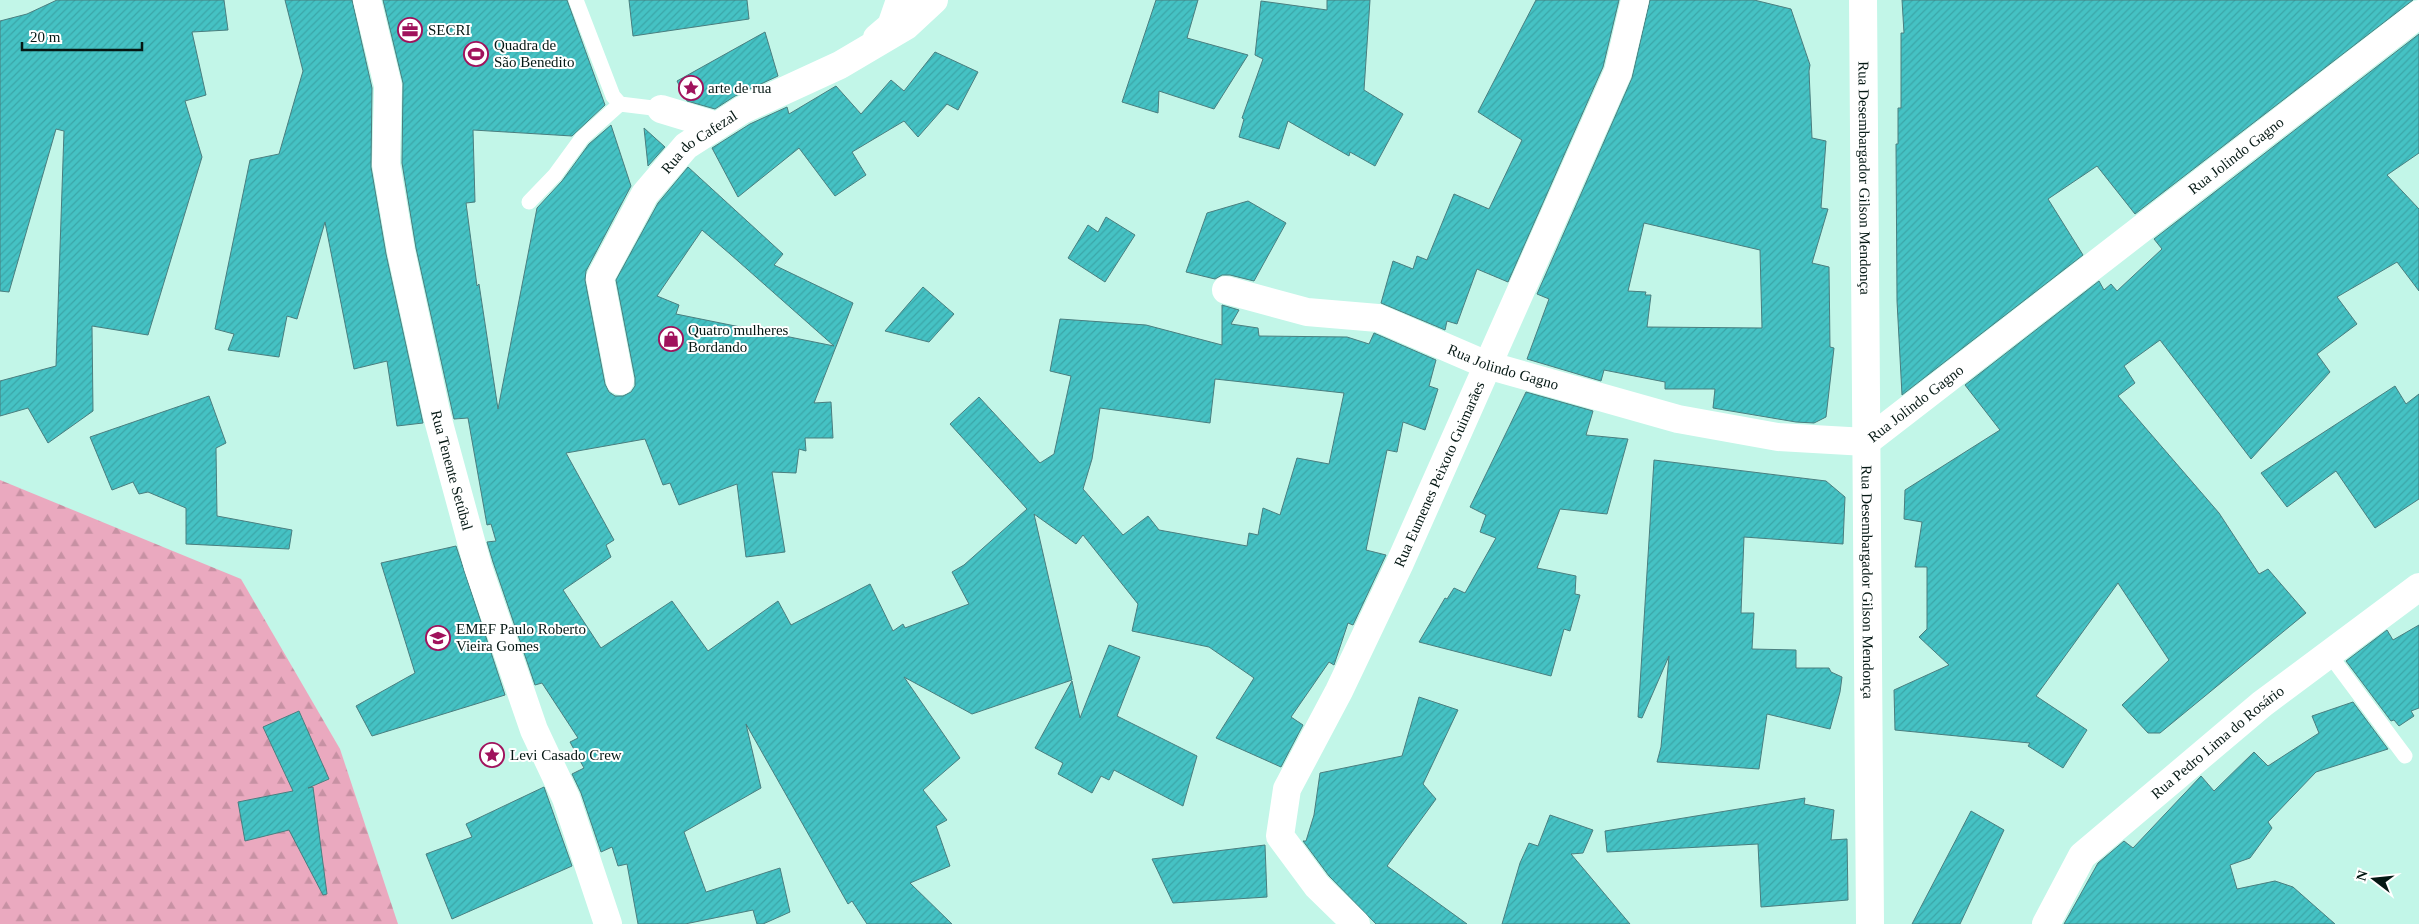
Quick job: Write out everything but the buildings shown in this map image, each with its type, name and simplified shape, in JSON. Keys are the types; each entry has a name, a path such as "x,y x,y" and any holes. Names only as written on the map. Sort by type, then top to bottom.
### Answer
{"street":[{"name":"Rua Tenente Setúbal","path":"367,0 388,86 386,164 399,241 437,416 478,567 534,730 566,798 608,924"},
{"path":"862,52 891,26 900,0"},
{"name":"Rua do Cafezal","path":"620,381 600,278 645,194 686,146 742,110 832,69 862,52 906,26 934,0"},
{"name":"Rua Eumenes Peixoto Guimarães","path":"1356,924 1317,886 1280,836 1287,789 1339,691 1399,565 1618,72 1635,0"},
{"name":"Rua Desembargador Gilson Mendonça","path":"1864,0 1870,924"},
{"name":"Rua Jolindo Gagno","path":"1226,290 1307,312 1378,318 1487,365 1678,419 1778,437 1866,442 2419,14"},
{"path":"661,109 717,126"},
{"name":"Rua Pedro Lima do Rosário","path":"2046,924 2082,856 2240,722 2419,587"}],"lane":[{"path":"576,0 613,96 620,104 661,109"},
{"path":"529,202 555,175 582,138 620,104"},
{"path":"2332,651 2332,658 2405,756"}],"green space":[{"path":"0,480 241,579 340,749 398,924 0,924"}],"place":[{"name":"SECRI","path":"410,30"},
{"name":"Quadra de São Benedito","path":"476,54"},
{"name":"arte de rua","path":"691,88"},
{"name":"Quatro mulheres Bordando","path":"671,339"},
{"name":"EMEF Paulo Roberto Vieira Gomes","path":"438,638"},
{"name":"Levi Casado Crew","path":"492,755"}]}
